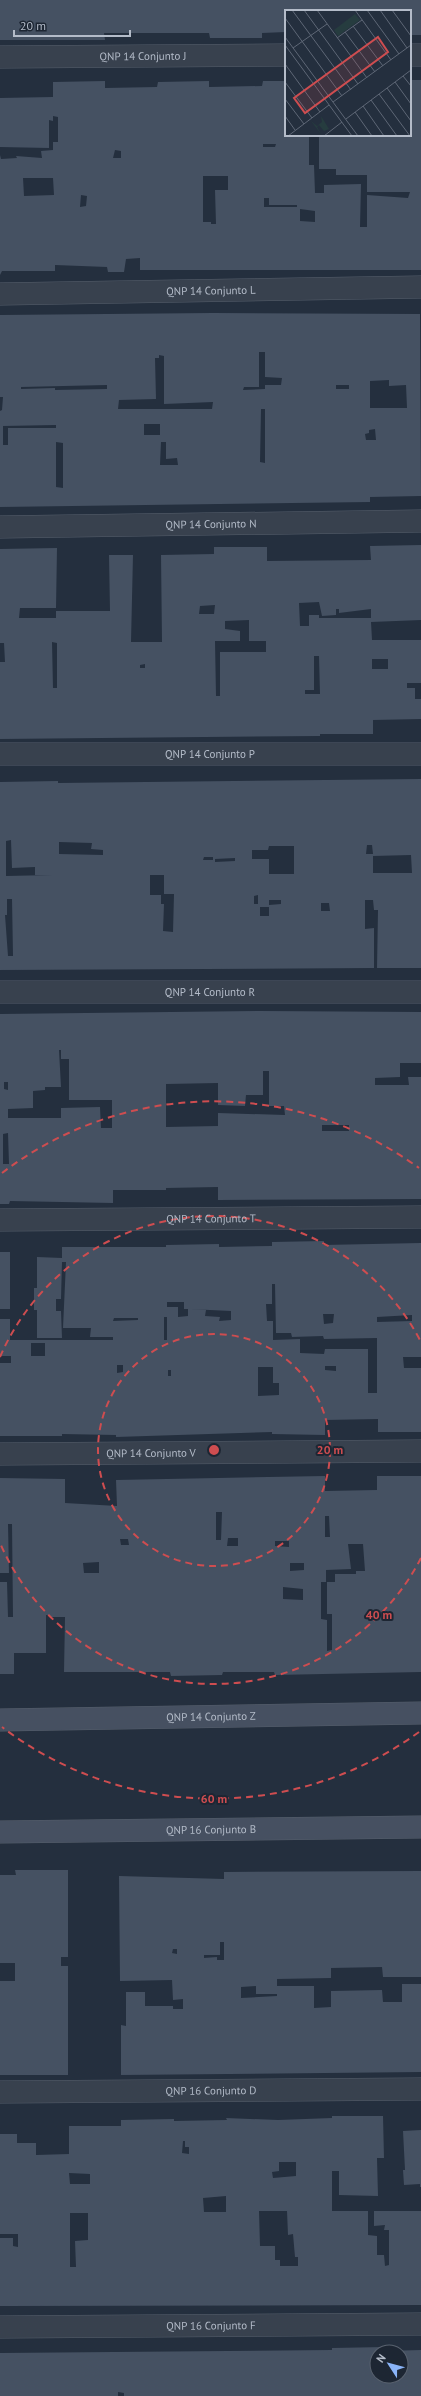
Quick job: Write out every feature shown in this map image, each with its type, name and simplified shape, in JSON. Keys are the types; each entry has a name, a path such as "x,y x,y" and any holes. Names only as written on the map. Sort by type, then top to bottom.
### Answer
{"street":[{"name":"QNP 14 Conjunto J","path":"0,56 285,55"},
{"name":"QNP 14 Conjunto L","path":"0,294 421,287"},
{"name":"QNP 14 Conjunto N","path":"0,526 421,521"},
{"name":"QNP 14 Conjunto P","path":"0,754 421,754"},
{"name":"QNP 14 Conjunto R","path":"0,992 421,992"},
{"name":"QNP 14 Conjunto T","path":"0,1220 421,1217"},
{"name":"QNP 14 Conjunto V","path":"0,1454 421,1451"},
{"name":"QNP 14 Conjunto Z","path":"0,1720 421,1712"},
{"name":"QNP 16 Conjunto B","path":"0,1832 421,1827"},
{"name":"QNP 16 Conjunto D","path":"0,2092 421,2089"},
{"name":"QNP 16 Conjunto F","path":"0,2327 421,2324"}],"building":[{"path":"0,0 421,0 421,35 411,35 411,10 285,10 285,32 262,33 262,38 210,38 209,33 104,33 105,40 0,40"},
{"path":"411,80 421,80 421,270 140,270 140,258 126,259 124,272 108,272 107,267 55,265 55,271 2,271 0,275 0,155 1,159 17,158 16,156 42,158 41,151 53,150 53,142 58,142 58,117 53,116 53,121 49,120 49,148 0,147 0,98 53,97 53,82 105,81 105,88 157,87 158,82 209,81 209,87 262,86 263,81 285,81 285,136 309,136 309,165 314,165 315,193 324,193 324,185 361,184 360,227 367,227 367,195 408,198 410,192 367,192 367,175 336,175 336,169 319,169 319,136 411,136","holes":["263,144 276,144 275,147 263,147","115,150 121,151 121,158 113,158","203,176 228,176 228,190 215,190 216,224 211,224 211,222 203,222","23,178 53,178 54,195 24,196","81,195 87,196 86,206 80,207","264,198 269,198 269,205 297,205 297,207 264,207","300,209 315,211 315,222 300,221"]},
{"path":"213,313 420,314 421,496 370,497 370,502 0,507 0,411 2,410 3,397 0,397 0,315","holes":["259,352 265,352 265,377 282,378 281,385 265,385 265,389 243,390 244,387 259,387","159,355 164,356 164,404 213,402 212,409 118,409 119,400 156,399 155,358 159,358","389,380 389,386 406,385 407,408 370,408 370,381","107,385 107,389 21,389 21,387","336,385 349,385 349,389 336,389","261,409 265,409 265,463 260,462","144,424 160,424 160,435 144,435","56,425 56,428 8,428 8,445 3,445 3,426","375,429 376,440 366,440 365,434 369,433 369,430","56,442 63,443 63,488 56,487","161,442 166,442 166,459 177,458 178,465 160,465"]},
{"path":"421,545 421,620 371,622 372,640 421,640 421,683 407,683 407,688 415,688 415,699 421,699 421,719 373,720 373,734 320,734 320,736 0,739 0,662 5,662 4,643 0,643 0,549 57,548 56,608 20,608 19,618 56,618 56,611 110,611 109,555 133,555 131,642 162,642 161,555 214,554 214,547 267,547 267,561 371,560 370,546","holes":["319,602 322,616 336,615 336,609 339,609 339,613 371,609 371,618 319,618 319,615 309,615 309,626 300,626 299,603","215,605 214,614 199,614 200,606","249,620 249,641 266,641 266,652 220,652 220,696 216,696 215,641 240,641 240,631 225,629 225,621","52,642 57,643 57,688 53,688","314,656 319,656 320,694 305,694 305,690 314,690","372,659 388,659 388,669 372,669","145,664 145,668 140,668 140,665"]},
{"path":"421,779 421,968 377,968 378,910 374,910 373,900 365,900 365,929 374,928 374,968 0,970 0,782 58,781 58,783","holes":["11,840 12,868 35,867 35,875 52,875 6,876 6,841","59,842 92,843 91,849 103,850 103,855 59,854","367,845 372,845 373,854 366,854","269,846 294,846 294,874 269,874 269,859 252,859 252,850 268,850","411,855 412,873 373,873 373,856","204,857 213,857 213,860 203,860","235,858 235,861 215,862 215,859","150,875 164,875 164,894 174,894 173,932 163,931 164,904 161,904 161,895 150,895","258,895 258,904 254,904 254,896","7,899 12,899 13,956 8,956 5,915 7,915","269,900 281,900 281,904 269,905","321,903 329,903 330,911 321,911","260,907 269,907 269,916 260,916"]},
{"path":"262,1011 421,1012 421,1063 400,1063 400,1077 375,1078 375,1085 409,1085 408,1077 421,1077 421,1199 218,1200 218,1187 166,1188 166,1190 113,1190 113,1203 10,1201 9,1204 0,1204 0,1014","holes":["59,1050 61,1050 61,1059 69,1059 69,1100 112,1100 112,1128 101,1128 100,1107 61,1108 61,1118 8,1118 8,1109 33,1108 33,1091 45,1090 45,1087 61,1087","263,1071 269,1071 269,1106 284,1106 285,1115 218,1113 218,1126 166,1127 166,1084 218,1083 218,1105 245,1106 246,1095 263,1095","4,1082 8,1082 8,1090 4,1089","322,1125 349,1125 349,1131 322,1131","8,1133 9,1164 3,1164 3,1134"]},
{"path":"324,1241 323,1245 421,1243 421,1357 403,1357 404,1368 421,1368 421,1432 378,1432 378,1419 325,1420 325,1435 272,1434 272,1432 116,1437 116,1435 62,1434 62,1436 0,1436 0,1363 11,1363 11,1356 0,1356 0,1319 10,1319 10,1340 113,1340 113,1337 90,1337 91,1328 63,1328 66,1262 62,1262 61,1299 56,1299 56,1311 61,1311 62,1338 37,1338 37,1310 34,1310 34,1288 37,1288 37,1257 62,1258 62,1247 166,1247 166,1245 219,1244 219,1247 272,1246 272,1242","holes":["272,1284 275,1284 276,1333 291,1333 292,1337 323,1336 324,1339 377,1338 377,1393 368,1393 368,1349 325,1349 324,1354 300,1353 300,1339 273,1340 273,1321 267,1321 266,1304 272,1304","167,1302 184,1302 184,1309 188,1309 188,1316 178,1317 178,1307 167,1307","189,1309 231,1311 231,1320 219,1321 220,1317 205,1316 206,1310","323,1314 334,1314 333,1323 324,1324","412,1315 412,1321 377,1322 377,1317","164,1317 167,1317 167,1340 164,1340","114,1318 138,1318 138,1320 113,1321","31,1343 45,1343 45,1356 31,1356","117,1365 123,1365 123,1372 117,1373","325,1366 336,1366 336,1371 325,1370","258,1367 273,1367 273,1383 279,1383 279,1395 258,1396","168,1370 171,1370 171,1376 168,1376"]},
{"path":"0,1252 10,1252 10,1309 0,1309"},
{"path":"325,1476 325,1491 377,1490 377,1476 421,1476 421,1672 275,1675 274,1672 223,1672 222,1675 171,1676 170,1672 64,1672 65,1617 49,1617 49,1615 46,1615 46,1653 14,1653 14,1674 0,1674 0,1582 7,1582 8,1617 13,1617 12,1524 8,1524 9,1573 0,1573 0,1478 65,1479 65,1503 117,1506 116,1480","holes":["216,1512 222,1512 221,1540 216,1540","325,1516 329,1516 330,1537 325,1537","228,1538 238,1538 238,1546 227,1546","120,1539 128,1539 129,1545 121,1545","275,1541 289,1541 289,1547 275,1546","348,1544 363,1544 365,1571 356,1571 356,1574 335,1574 335,1582 327,1582 327,1614 332,1614 332,1650 327,1651 327,1620 321,1619 321,1582 326,1582 326,1570 351,1569","99,1562 99,1573 84,1573 83,1563","290,1563 304,1563 304,1570 290,1571","283,1587 303,1589 303,1600 283,1599"]},
{"path":"15,1870 68,1870 68,1957 61,1957 61,1966 68,1966 68,2075 0,2075 0,1981 15,1981 15,1963 0,1963 0,1875 16,1875"},
{"path":"421,1871 421,1977 383,1977 382,1967 331,1968 331,1978 277,1979 277,1986 314,1986 314,2008 331,2007 331,1991 382,1990 383,2002 402,2002 402,1984 421,1984 421,2072 121,2075 121,2025 126,2026 126,1992 145,1992 145,2006 173,2006 173,2009 183,2009 183,1999 173,2000 172,1980 120,1981 119,1876 224,1879 224,1872","holes":["220,1942 224,1942 224,1960 217,1960 217,1957 204,1958 204,1955 220,1955","173,1949 177,1949 177,1954 172,1953","256,1986 256,1994 277,1994 277,1996 241,1998 241,1987"]},
{"path":"332,2116 383,2116 384,2158 377,2158 378,2196 339,2195 339,2171 332,2171 332,2211 368,2211 368,2235 377,2236 377,2255 384,2255 385,2266 389,2265 389,2230 384,2230 385,2225 374,2226 374,2211 421,2211 421,2305 0,2306 0,2238 13,2238 13,2246 18,2247 18,2234 0,2234 0,2134 17,2134 17,2143 36,2143 36,2155 69,2154 69,2126 121,2126 121,2120 174,2119 174,2121 227,2120 226,2118 278,2120 332,2118","holes":["183,2141 185,2141 185,2147 189,2147 189,2154 182,2153","279,2162 296,2162 296,2176 273,2178 272,2172 279,2171","69,2173 90,2174 90,2184 70,2184","226,2196 226,2212 204,2212 203,2198","259,2211 287,2211 288,2235 293,2234 295,2257 298,2257 298,2266 280,2266 280,2260 275,2260 275,2246 260,2246","70,2213 88,2213 88,2240 75,2241 76,2267 70,2267"]},
{"path":"421,2130 421,2187 420,2184 404,2185 403,2170 405,2170 403,2131"},
{"path":"369,2347 369,2384 409,2384 409,2350 421,2350 421,2396 124,2396 124,2393 118,2392 118,2396 0,2396 0,2353 332,2350 332,2348"}]}
